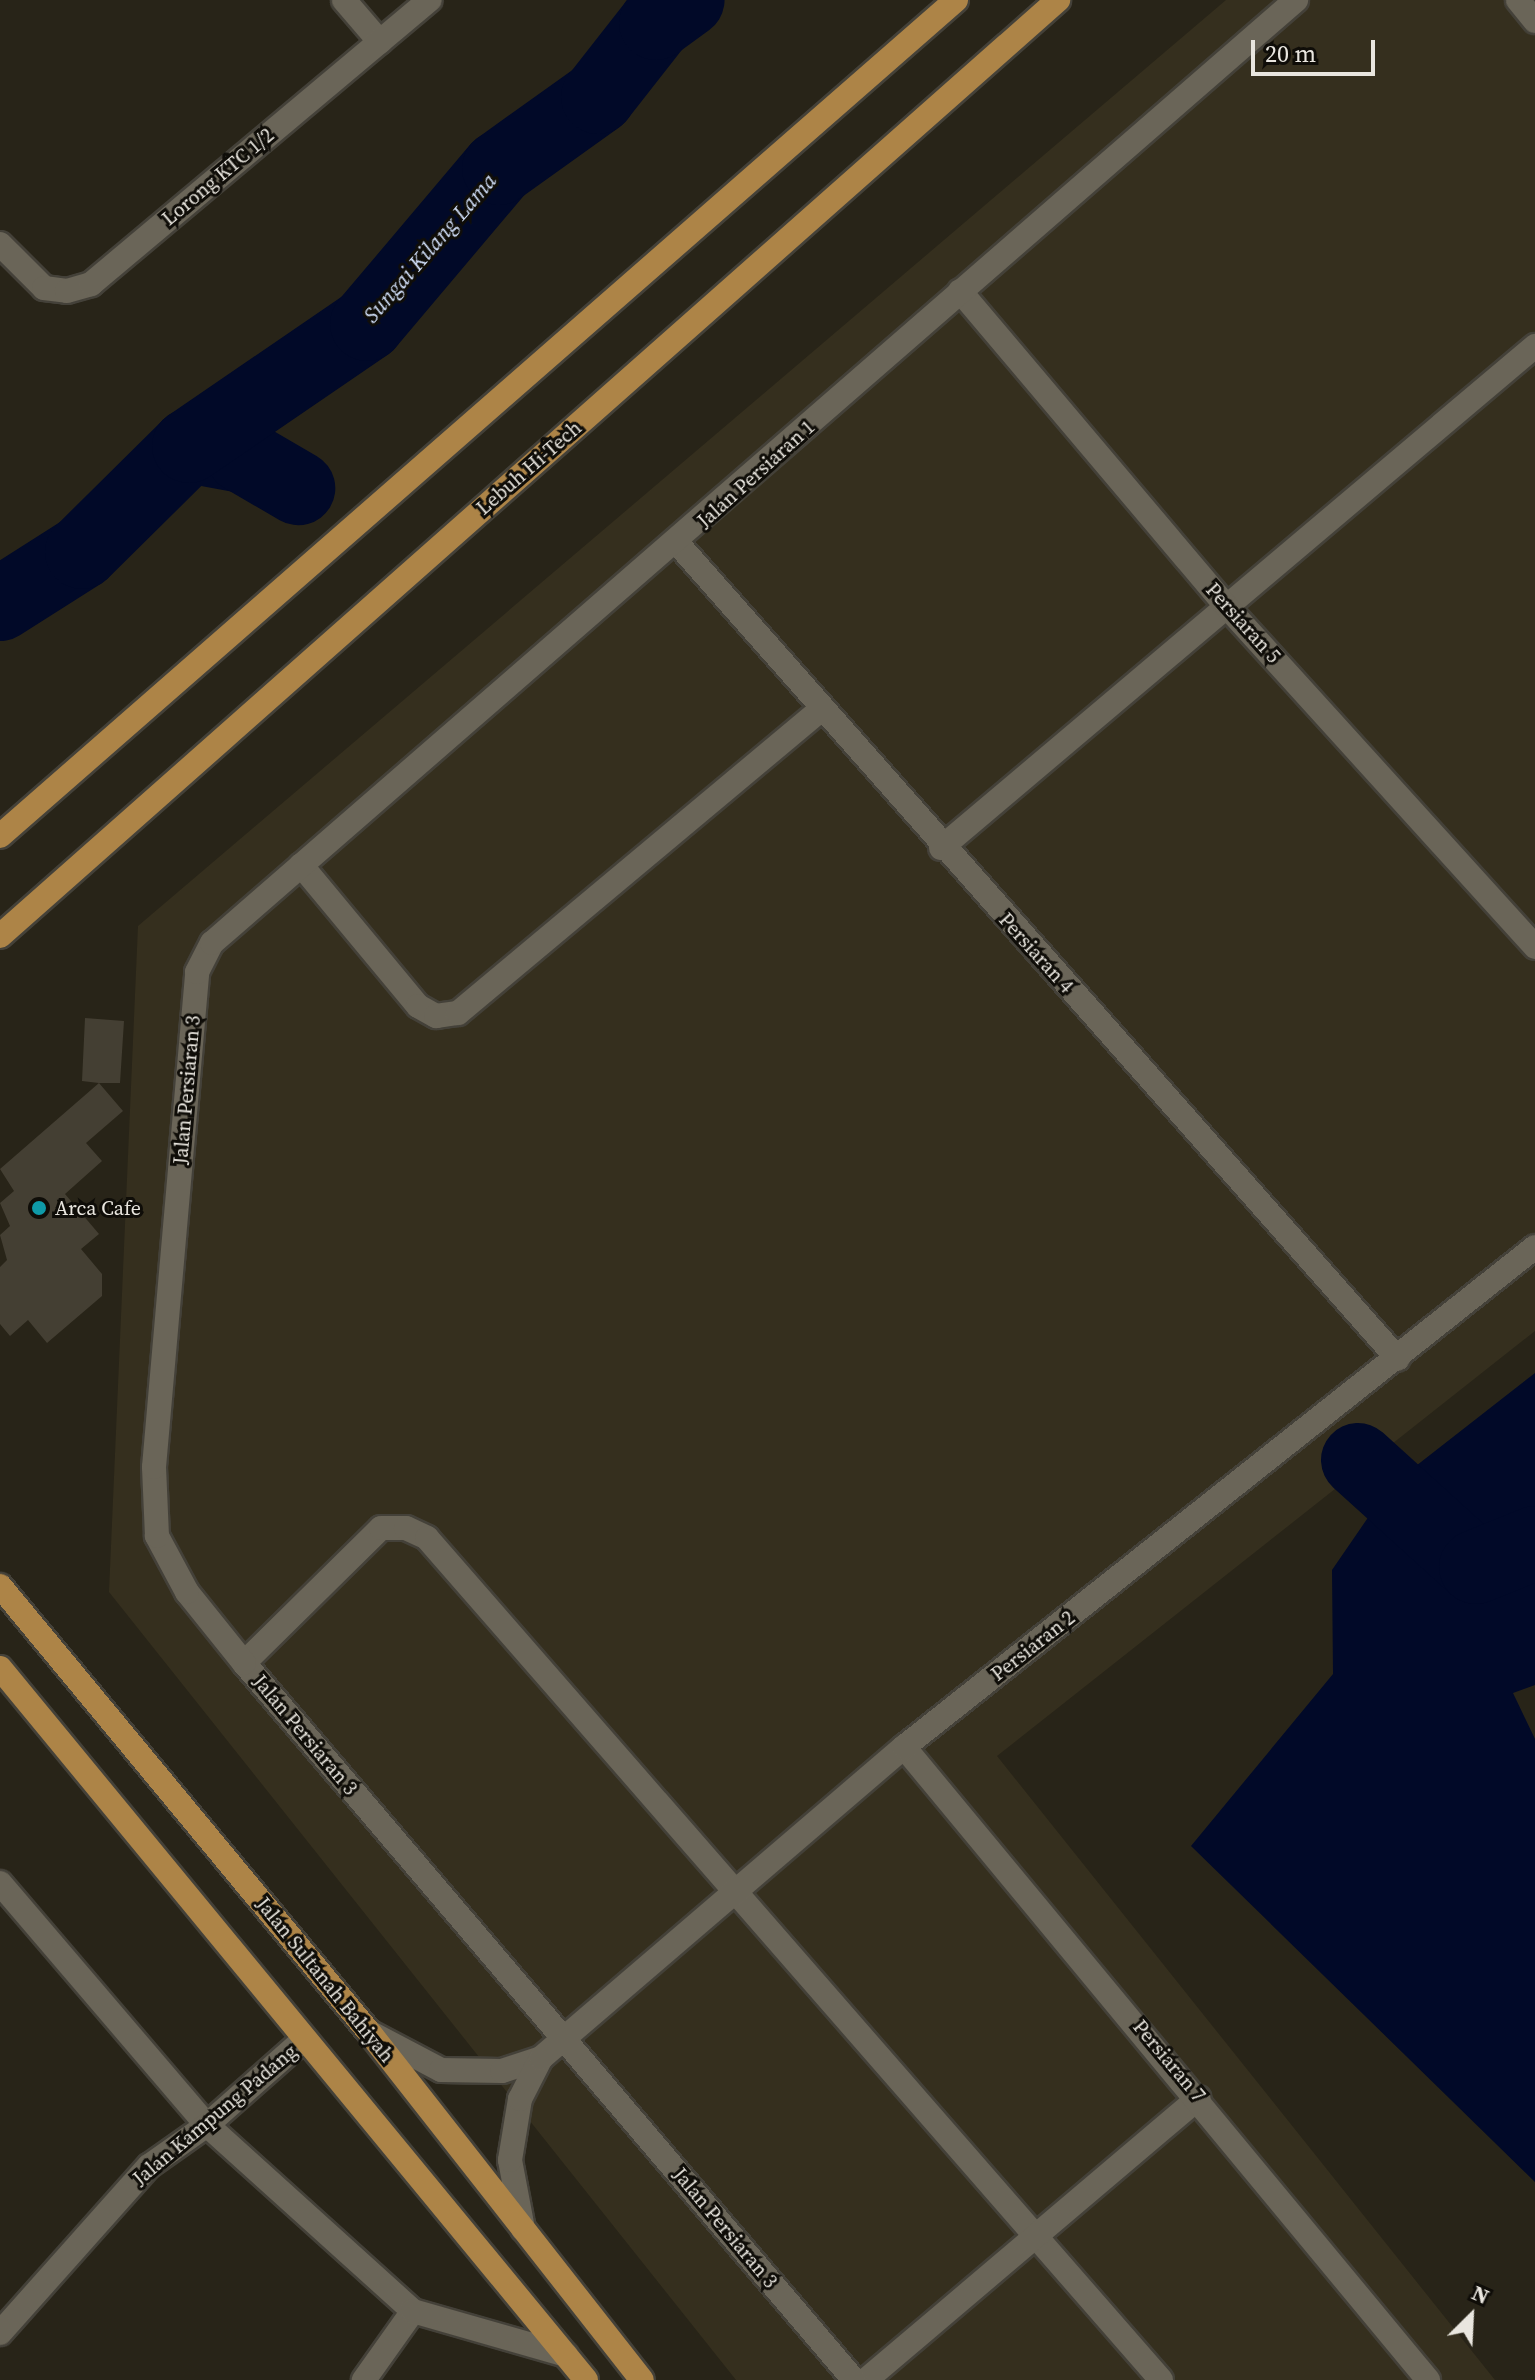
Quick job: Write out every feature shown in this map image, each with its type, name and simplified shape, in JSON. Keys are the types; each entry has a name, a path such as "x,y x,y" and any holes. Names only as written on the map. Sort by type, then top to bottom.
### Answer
{"main road":[{"path":"0,836 956,0"},
{"name":"Lebuh Hi-Tech","path":"0,936 1058,0"},
{"name":"Jalan Sultanah Bahiyah","path":"0,1586 369,2032 642,2380"},
{"path":"0,1668 303,2040 586,2380"}],"street":[{"path":"344,0 380,42"},
{"name":"Lorong KTC 1/2","path":"0,244 44,288 67,291 91,284 430,0"},
{"name":"Jalan Persiaran 1","path":"212,943 678,544 960,291 1296,0"},
{"path":"1518,0 1535,21"},
{"name":"Persiaran 5","path":"960,291 1227,607 1535,947"},
{"path":"941,848 1535,346"},
{"name":"Persiaran 4","path":"678,544 941,848 1398,1359"},
{"path":"301,865 418,1006 436,1016 458,1013 820,710"},
{"name":"Jalan Persiaran 3","path":"212,943 197,972 154,1467 157,1536 187,1592 244,1663 854,2380"},
{"name":"Persiaran 2","path":"541,2058 904,1747 1398,1359 1535,1247"},
{"path":"244,1663 381,1528 406,1528 427,1538 737,1889 1161,2380"},
{"name":"Persiaran 7","path":"904,1747 1199,2098 1428,2380"},
{"path":"0,1883 207,2125 413,2311 566,2355"},
{"path":"369,2032 441,2070 502,2071 541,2058"},
{"name":"Jalan Kampung Padang","path":"0,2333 149,2166 207,2125 303,2040"},
{"path":"523,2229 510,2160 520,2099 541,2058"},
{"path":"866,2380 1199,2098"},
{"path":"364,2380 413,2311"}],"shaded area":[{"path":"1226,0 1535,0 1535,1331 997,1756 1495,2380 736,2380 109,1592 138,926"}],"water":[{"path":"1535,1373 1535,1685 1513,1693 1535,1739 1535,2182 1191,1846 1333,1674 1332,1570 1389,1487"}],"building":[{"path":"85,1018 124,1021 120,1083 82,1081"},
{"name":"Arca Cafe","path":"99,1083 123,1111 86,1143 102,1161 65,1194 99,1234 81,1249 102,1274 102,1296 47,1343 28,1320 10,1336 0,1324 0,1267 7,1260 0,1235 10,1226 0,1203 14,1191 0,1169"}],"waterway":[{"name":"Sungai Kilang Lama","path":"0,604 82,552 189,446 367,324 499,168 598,97 656,23 688,0"},
{"name":"Sungai Kilang Lama","path":"189,446 243,456 298,488"},
{"path":"1358,1460 1476,1567 1535,1543"}],"place":[{"name":"Arca Cafe","path":"39,1208"}]}
